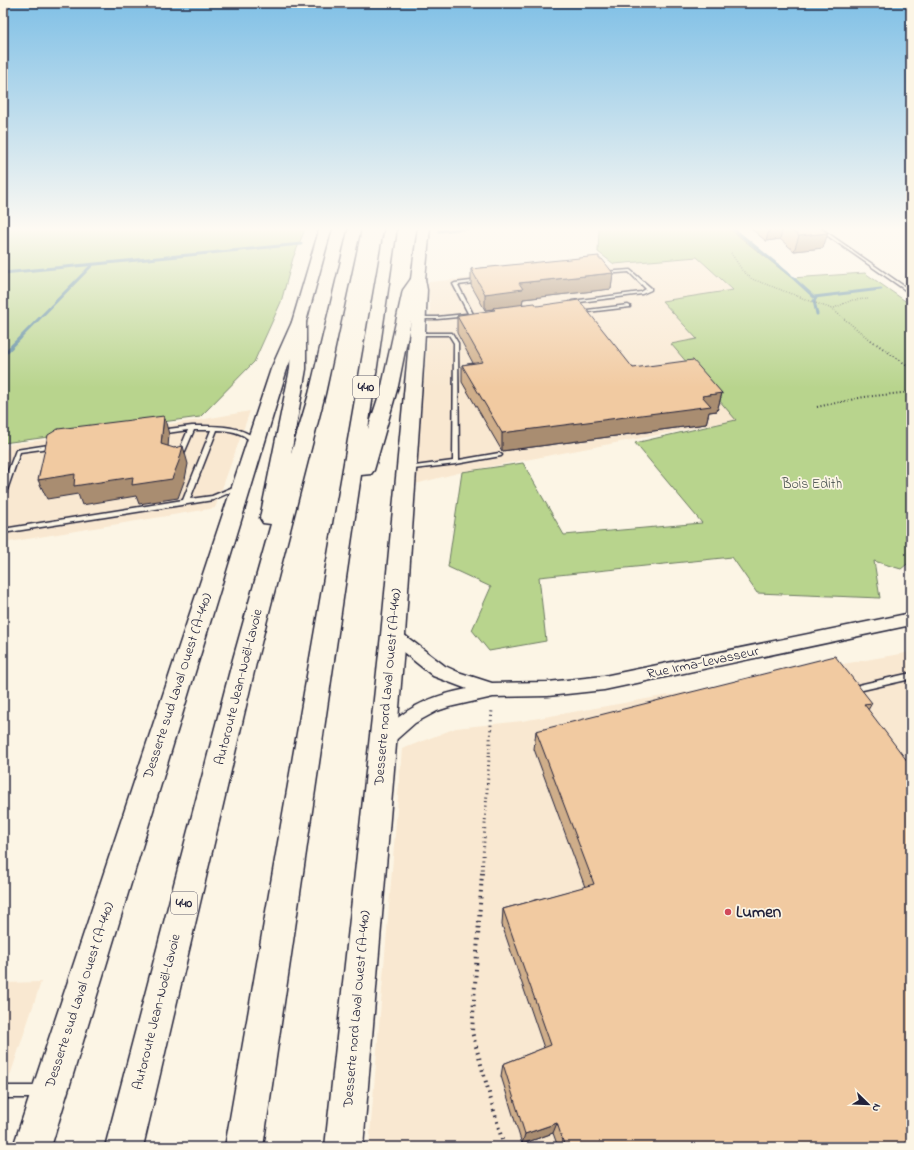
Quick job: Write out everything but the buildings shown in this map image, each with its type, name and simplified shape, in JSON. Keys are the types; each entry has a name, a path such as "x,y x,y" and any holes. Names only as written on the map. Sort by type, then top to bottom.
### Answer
{"main road":[{"name":"Desserte sud Laval Ouest (A-440)","path":"32,1147 279,369 299,322 311,281"},
{"name":"Autoroute Jean-Noël-Lavoie","path":"124,1147 245,659 317,394 343,281"},
{"name":"440","path":"244,1147 383,281"},
{"path":"341,541 390,386 410,290 417,281"},
{"name":"Desserte nord Laval Ouest (A-440)","path":"344,1147 393,635 417,334 420,290 418,281"},
{"path":"245,659 298,369 299,322"}],"street":[{"name":"Rue Irma-Levasseur","path":"383,740 409,718 431,706 448,700 492,699 548,689 604,683 911,619"},
{"name":"Rue Irma-Levasseur","path":"393,635 439,671 492,699"}],"lane":[{"path":"472,314 455,284 482,281"},
{"path":"565,303 642,293 649,289 640,281"},
{"path":"893,281 911,293"},
{"path":"573,312 628,306"},
{"path":"418,318 437,318 479,314"},
{"path":"417,334 452,333 456,343 456,462"},
{"path":"155,432 192,428 236,430 249,436 256,442"},
{"path":"180,456 192,428"},
{"path":"186,502 215,428"},
{"path":"3,493 18,451 64,445"},
{"path":"406,469 499,455"},
{"path":"3,531 213,498 242,485"},
{"path":"854,689 911,676"},
{"path":"3,1092 50,1092"}],"path":[{"path":"756,281 832,309 875,343 911,368"},
{"path":"832,309 852,300 868,299"},
{"path":"817,407 851,399 890,393 911,392"},
{"path":"492,699 472,1032 504,1147"}],"shaded area":[{"path":"442,281 722,281 733,291 662,301 697,340 672,345 736,420 462,472 415,484 430,310 428,282"},
{"path":"250,411 215,508 3,543 3,454 10,444 194,421"},
{"name":"Lumen","path":"911,652 911,1147 369,1147 402,749 456,728 522,721"},
{"path":"41,982 3,1097 3,983"}],"green space":[{"path":"3,281 287,281 281,302 254,362 200,417 3,443"},
{"name":"Bois Edith","path":"723,281 876,281 911,305 911,561 901,569 874,561 880,598 757,593 732,557 539,577 546,641 489,651 472,630 491,587 448,567 462,472 523,463 564,535 702,523 635,443 736,420 671,344 697,339 662,301 733,290"}],"waterway":[{"path":"19,339 77,281"},
{"path":"796,281 814,297 881,289"},
{"path":"816,298 814,301 817,314"},
{"path":"3,355 19,339"}],"place":[{"name":"Lumen","path":"728,912"}]}
